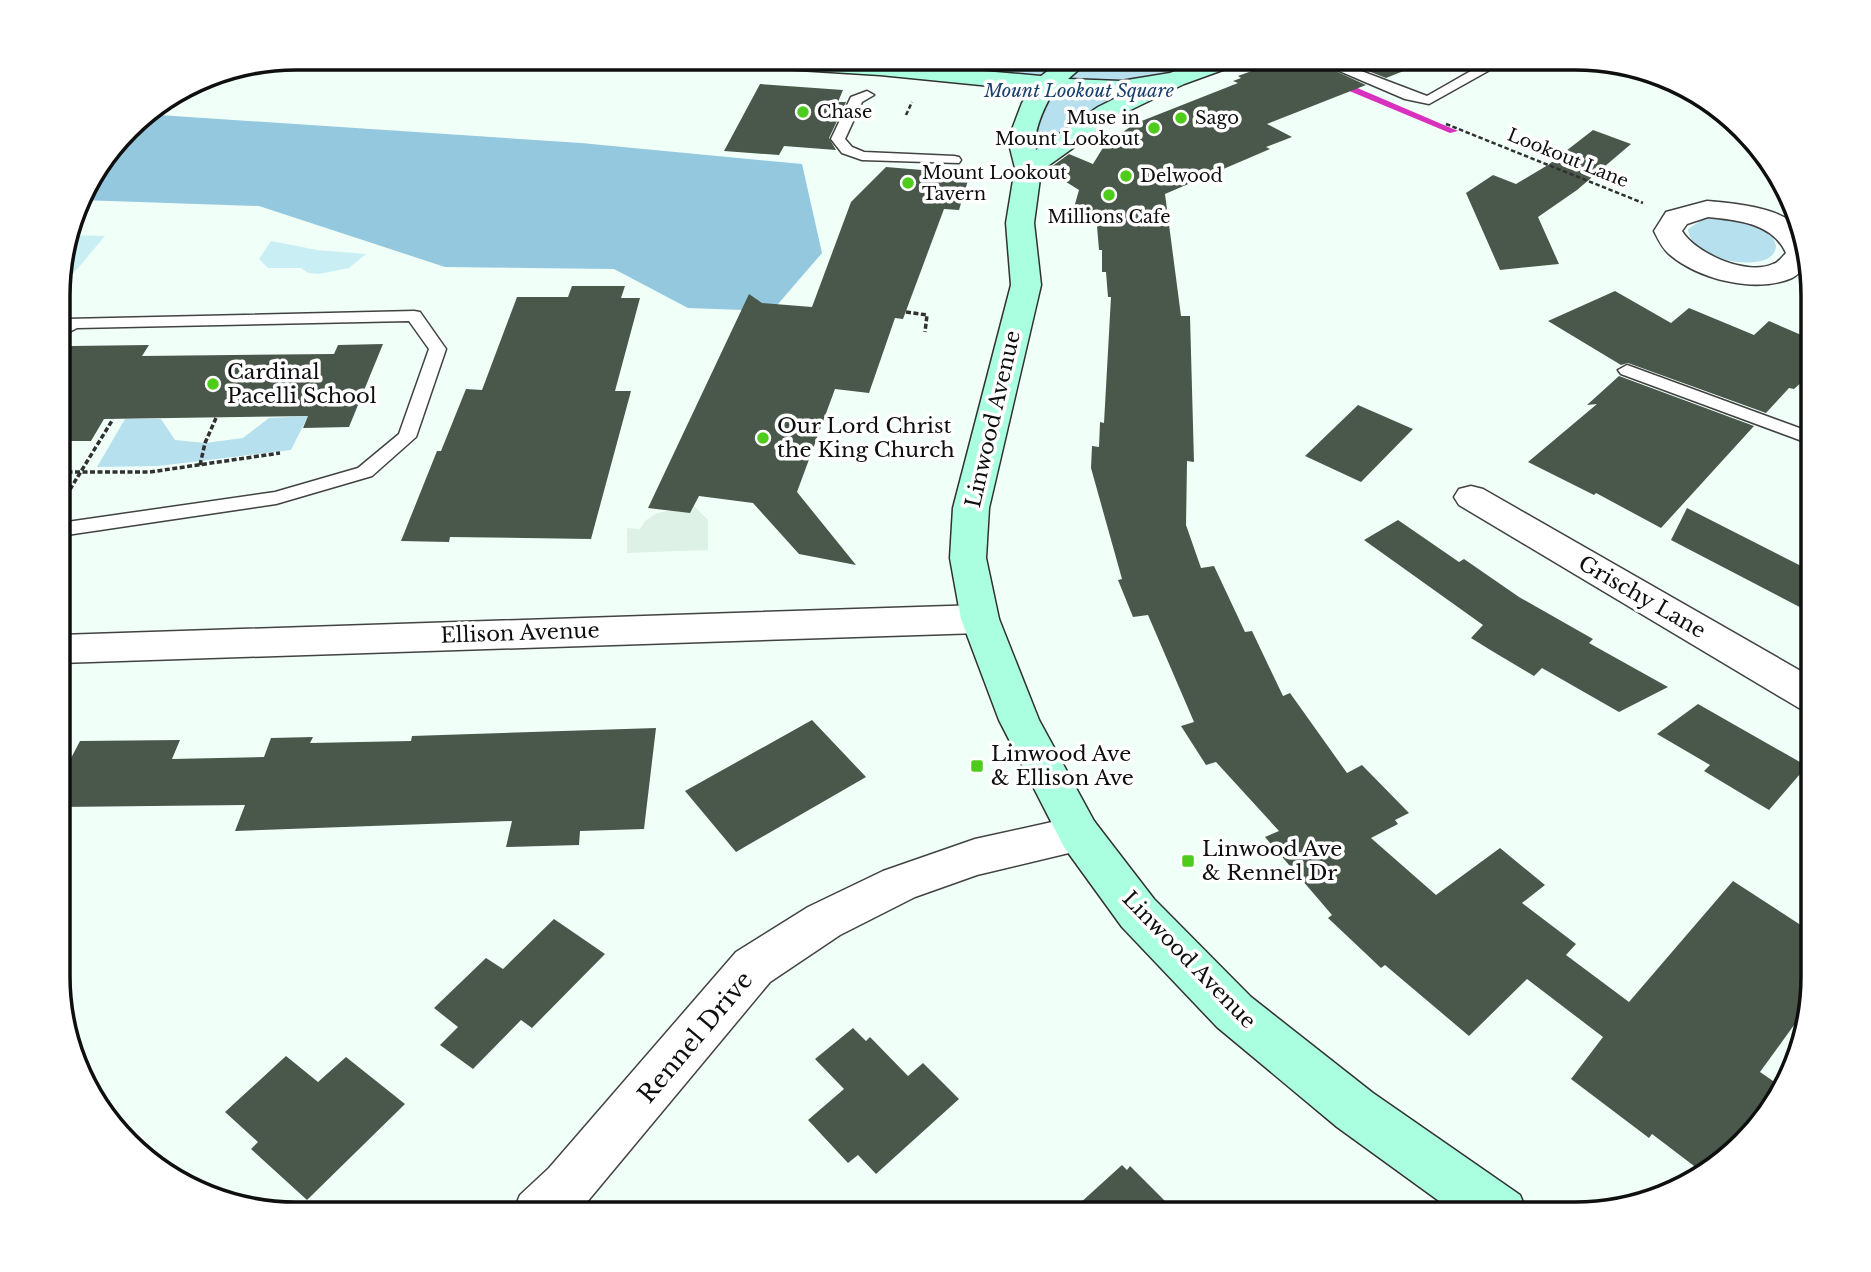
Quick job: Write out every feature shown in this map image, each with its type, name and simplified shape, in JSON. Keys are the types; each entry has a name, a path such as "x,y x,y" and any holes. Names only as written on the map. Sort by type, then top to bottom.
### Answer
{"main road":[{"path":"931,70 1046,84 1121,88 1175,79"},
{"name":"Linwood Avenue","path":"1064,70 1046,84 1034,103 1021,141 1028,168 1020,223 1026,285 971,508 968,558 980,619 1019,720 1079,834 1138,913 1234,1012 1355,1110 1484,1202"},
{"path":"1124,70 1145,78 1175,79"},
{"path":"1028,168 1107,112 1175,79 1200,70"}],"street":[{"name":"Grischy Lane","path":"1471,497 1801,690"},
{"name":"Ellison Avenue","path":"70,649 980,619"},
{"name":"Rennel Drive","path":"551,1202 568,1186 753,967 824,921 899,884 975,857 1079,834"}],"lane":[{"path":"1345,70 1410,96 1429,100 1481,71"},
{"path":"867,94 856,100 838,139 847,150 862,156 954,160"},
{"path":"70,327 414,316 438,349 407,437 365,472 276,498 70,529"},
{"path":"1628,370 1801,435"}],"path":[{"name":"Lookout Lane","path":"1476,137 1649,205"},
{"path":"906,312 927,315 925,332"},
{"path":"200,465 205,443 216,418"},
{"path":"70,489 113,419"},
{"path":"70,472 150,472 280,453"}],"green space":[{"name":"Mount Lookout Square","path":"900,70 1202,70 1175,80 1028,168 1046,85"},
{"path":"1714,218 1740,222 1768,233 1776,246 1774,252 1767,259 1757,262 1733,261 1708,253 1691,239 1688,229 1702,220"},
{"path":"308,416 291,450 158,466 97,467 125,419 161,419 175,440 205,443 243,438 269,418"}],"shaded area":[{"path":"161,115 581,143 802,164 822,253 772,311 688,308 614,269 445,267 259,206 92,200 100,183 126,147"},
{"path":"79,235 105,236 73,274"},
{"path":"271,241 317,250 366,254 349,268 319,274 308,273 301,268 268,268 259,259"},
{"path":"694,506 708,520 708,550 627,553 627,528 640,529 645,521 657,513"}],"building":[{"path":"1254,70 1333,70 1366,85 1267,124 1292,137 1165,194 1181,316 1190,316 1194,462 1187,461 1186,525 1201,568 1214,566 1245,632 1252,631 1283,696 1290,693 1347,773 1362,765 1409,813 1395,820 1398,824 1371,838 1436,895 1500,848 1545,885 1522,903 1576,944 1566,955 1629,1002 1733,881 1801,925 1801,990 1797,1020 1760,1072 1774,1082 1745,1125 1724,1146 1695,1167 1652,1134 1649,1138 1571,1079 1603,1037 1527,979 1469,1036 1385,965 1381,968 1328,918 1332,915 1265,837 1279,831 1216,762 1206,765 1181,726 1194,722 1148,615 1133,617 1118,580 1122,579 1091,468 1092,446 1099,447 1100,422 1104,423 1111,297 1108,297 1106,272 1102,272 1102,250 1099,250 1097,226 1069,225 1079,190 1047,170 1069,154 1093,164 1104,146 1134,124 1238,83 1233,81 1241,78 1238,76"},
{"path":"1366,70 1406,70 1386,78"},
{"name":"Chase","path":"760,84 843,90 838,102 846,102 829,138 836,150 784,146 779,155 724,151"},
{"path":"1593,130 1631,144 1577,190 1538,217 1559,264 1500,270 1466,193 1493,175 1516,184 1548,165"},
{"path":"886,167 970,174 959,210 944,209 903,319 895,318 869,393 835,389 797,492 856,565 799,554 753,503 699,496 690,513 648,508 749,294 762,303 812,307 851,202"},
{"path":"572,286 625,286 621,298 640,298 615,391 631,391 591,539 450,537 449,542 401,541 437,451 441,451 466,389 482,390 517,297 568,297"},
{"path":"1615,291 1671,323 1689,308 1754,335 1769,321 1801,335 1801,383 1794,389 1789,388 1766,413 1628,363 1621,365 1548,321"},
{"name":"Cardinal Pacelli School","path":"383,344 349,427 303,428 308,416 104,419 91,441 70,441 71,346 149,345 142,356 334,354 338,345"},
{"path":"1619,376 1754,426 1661,528 1596,493 1594,495 1528,462 1597,404 1587,405"},
{"path":"1358,405 1413,429 1361,482 1305,456"},
{"path":"1687,508 1801,566 1801,608 1671,540"},
{"path":"1398,520 1459,562 1464,559 1519,597 1593,639 1589,643 1668,687 1619,712 1542,668 1534,676 1492,651 1471,638 1483,625 1364,540"},
{"path":"1698,704 1801,763 1801,773 1769,810 1704,771 1710,765 1657,734"},
{"path":"812,720 866,777 736,852 685,791"},
{"path":"656,728 644,829 580,831 579,845 506,847 512,821 235,831 245,805 70,807 70,760 80,741 180,740 172,759 264,757 271,738 313,737 310,743 411,741 412,736"},
{"path":"554,919 605,954 532,1028 521,1020 473,1069 440,1045 458,1027 434,1008 486,958 503,969"},
{"path":"853,1028 866,1041 870,1037 908,1076 923,1063 959,1099 876,1174 858,1155 848,1163 808,1120 844,1089 815,1059"},
{"path":"286,1056 318,1082 346,1057 405,1104 307,1200 251,1149 258,1142 225,1112"},
{"path":"1122,1165 1127,1170 1130,1166 1166,1202 1081,1202"}],"waterway":[{"path":"1338,83 1453,131"}],"place":[{"name":"Chase","path":"803,112"},
{"name":"Sago","path":"1181,118"},
{"name":"Muse in Mount Lookout","path":"1154,128"},
{"name":"Delwood","path":"1126,176"},
{"name":"Mount Lookout Tavern","path":"908,183"},
{"name":"Millions Cafe","path":"1109,195"},
{"name":"Cardinal Pacelli School","path":"213,384"},
{"name":"Our Lord Christ the King Church","path":"763,438"},
{"name":"Linwood Ave & Ellison Ave","path":"977,766"},
{"name":"Linwood Ave & Rennel Dr","path":"1188,861"}]}
